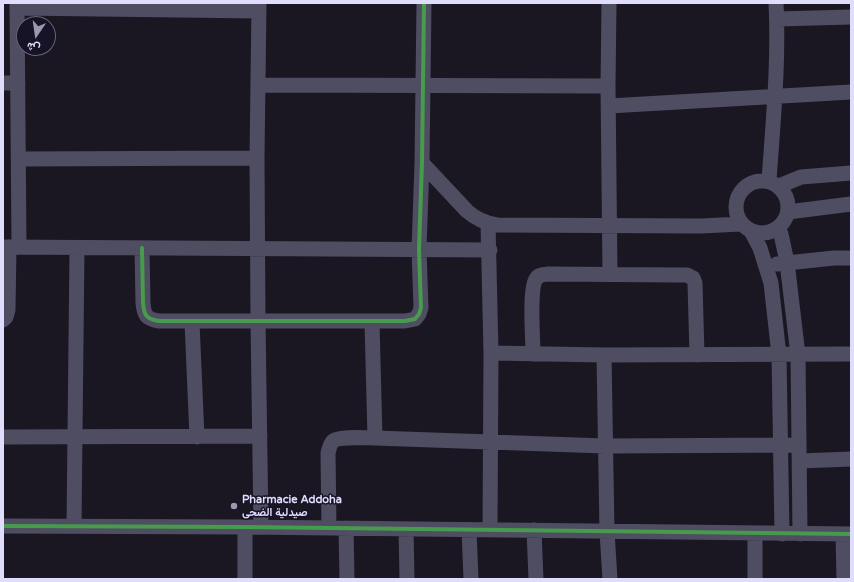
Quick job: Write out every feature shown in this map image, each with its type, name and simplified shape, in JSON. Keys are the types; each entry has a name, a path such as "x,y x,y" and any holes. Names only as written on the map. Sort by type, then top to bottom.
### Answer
{"street":[{"path":"142,248 144,311 147,317 152,320 192,322 258,320 372,322 410,321 415,319 421,308 419,249 424,86 424,3"},
{"path":"609,3 608,106 610,274"},
{"path":"422,162 473,217 497,225 746,227 760,233 770,232 778,228 785,221 788,212 788,203 785,194 774,184 776,3"},
{"path":"3,320 6,317 8,310 10,247 19,159 18,5 259,7 257,158 261,527"},
{"path":"777,19 851,17"},
{"path":"3,83 18,83"},
{"path":"258,85 608,86"},
{"path":"608,106 851,92"},
{"path":"19,159 257,158"},
{"path":"782,534 779,355 771,283 760,248 736,213 736,200 743,188 755,181 774,184 801,177 851,173"},
{"path":"788,212 851,204"},
{"path":"488,223 490,250 491,353 490,530"},
{"path":"778,228 782,234 787,262 798,355 800,534"},
{"path":"10,247 490,250"},
{"path":"74,526 77,248"},
{"path":"766,266 787,262 851,258"},
{"path":"533,354 533,294 535,280 539,276 547,274 610,274 687,275 692,278 696,290 697,355"},
{"path":"192,322 197,437"},
{"path":"372,322 375,438"},
{"path":"491,353 604,355 851,354"},
{"path":"604,355 607,532 610,579"},
{"path":"3,437 75,438 260,436"},
{"path":"329,528 328,453 330,445 335,440 375,438 605,446 799,446"},
{"path":"800,461 851,459"},
{"path":"3,526 261,527 847,534 844,579"},
{"path":"245,527 245,579"},
{"path":"346,528 347,579"},
{"path":"406,529 407,579"},
{"path":"469,530 471,579"},
{"path":"534,530 536,579"},
{"path":"755,533 755,579"}],"cycle path":[{"path":"142,248 143,307 146,316 151,319 159,321 405,321 415,319 421,308 419,249 422,163 424,3"},
{"path":"3,526 245,527 851,534"}],"place":[{"name":"Pharmacie Addoha صيدلية الضحى","path":"234,506"}]}
